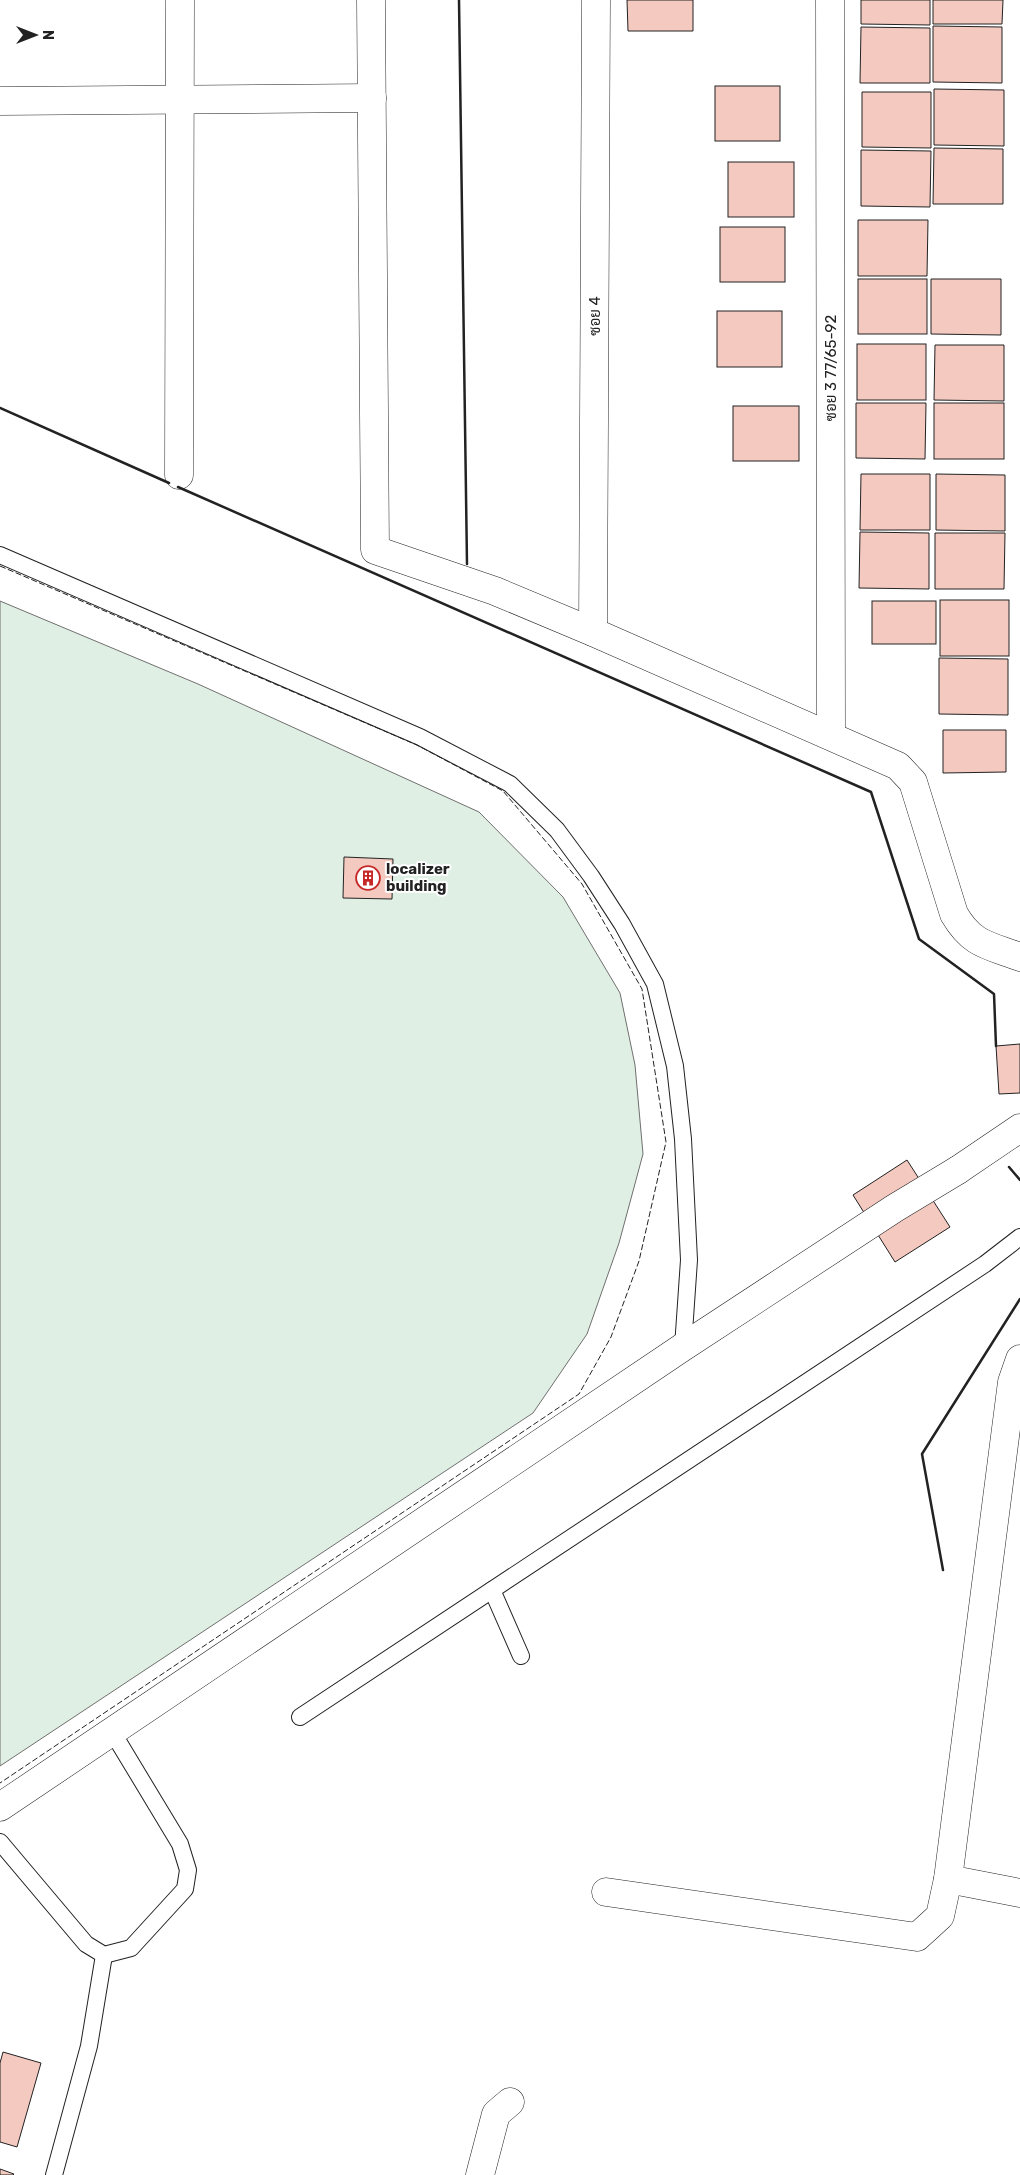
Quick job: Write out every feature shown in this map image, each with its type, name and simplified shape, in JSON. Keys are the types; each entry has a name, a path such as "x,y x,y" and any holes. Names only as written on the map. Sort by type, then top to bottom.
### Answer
{"street":[{"path":"179,475 180,0"},
{"path":"371,0 375,550 495,591 898,766 913,782 954,914 962,929 972,939 1020,957"},
{"name":"ซอย 4","path":"593,632 596,0"},
{"name":"ซอย 3 77/65-92","path":"830,0 831,736"},
{"path":"0,101 372,98"},
{"path":"0,1807 113,1733 683,1347 1020,1128"},
{"path":"958,1170 1020,1144"},
{"path":"606,1892 917,1937 940,1916 948,1879 1012,1382 1020,1359"},
{"path":"948,1879 1020,1893"},
{"path":"480,2175 496,2114 510,2102"}],"lane":[{"path":"0,555 420,737 510,784 557,830 591,876 622,924 655,984 675,1066 683,1139 689,1260 683,1347"},
{"path":"300,1717 985,1264 1020,1236"},
{"path":"492,1590 521,1656"},
{"path":"0,1842 86,1944 104,1955 131,1948 185,1889 188,1870 180,1844 113,1733"},
{"path":"54,2175 89,2046 104,1955"}],"green space":[{"path":"0,601 198,684 479,812 563,897 620,993 635,1065 643,1154 619,1243 587,1334 533,1413 0,1766"}],"building":[{"path":"627,0 693,0 693,31 628,31"},
{"path":"861,0 930,0 930,25 861,24"},
{"path":"933,0 1003,0 1002,24 933,24"},
{"path":"933,26 1002,27 1002,83 933,82"},
{"path":"861,27 930,28 930,83 860,83"},
{"path":"715,86 780,86 780,141 715,141"},
{"path":"934,89 1004,90 1004,146 934,145"},
{"path":"862,92 931,92 931,148 862,147"},
{"path":"934,148 1003,149 1003,204 933,204"},
{"path":"861,150 931,151 930,207 861,206"},
{"path":"728,162 794,162 794,217 728,217"},
{"path":"858,220 928,220 927,276 858,276"},
{"path":"720,227 785,227 785,282 720,282"},
{"path":"858,279 927,279 927,334 858,334"},
{"path":"931,279 1001,279 1001,335 931,334"},
{"path":"717,311 782,311 782,367 717,367"},
{"path":"857,344 926,344 926,400 857,400"},
{"path":"935,345 1004,345 1004,401 934,400"},
{"path":"856,403 926,403 925,459 856,458"},
{"path":"934,403 1004,403 1004,459 934,459"},
{"path":"733,406 799,406 799,461 733,461"},
{"path":"861,474 930,474 930,530 860,530"},
{"path":"936,474 1005,475 1005,531 936,530"},
{"path":"860,532 929,533 929,589 859,588"},
{"path":"935,533 1005,533 1004,589 935,589"},
{"path":"940,600 1009,600 1009,656 940,656"},
{"path":"872,601 936,601 936,644 872,644"},
{"path":"939,658 1008,659 1008,715 939,714"},
{"path":"943,730 1006,730 1006,772 943,773"},
{"name":"localizer building","path":"344,857 393,859 392,899 343,898"},
{"path":"1020,1044 1020,1093 999,1094 996,1046"},
{"path":"907,1160 950,1227 895,1262 853,1195"},
{"path":"3,2052 41,2063 17,2147 0,2142 0,2063"},
{"path":"0,2169 14,2174 0,2175"}],"fence":[{"path":"0,566 417,745 503,791 582,884 642,989 666,1142 639,1261 611,1337 579,1394 0,1783"}],"wall":[{"path":"459,0 467,564"},
{"path":"0,408 169,483"},
{"path":"178,487 871,792 919,939 994,994 996,1046"},
{"path":"1009,1167 1020,1180"},
{"path":"943,1570 922,1454 1020,1299"}],"place":[{"name":"localizer building","path":"368,878"}]}
